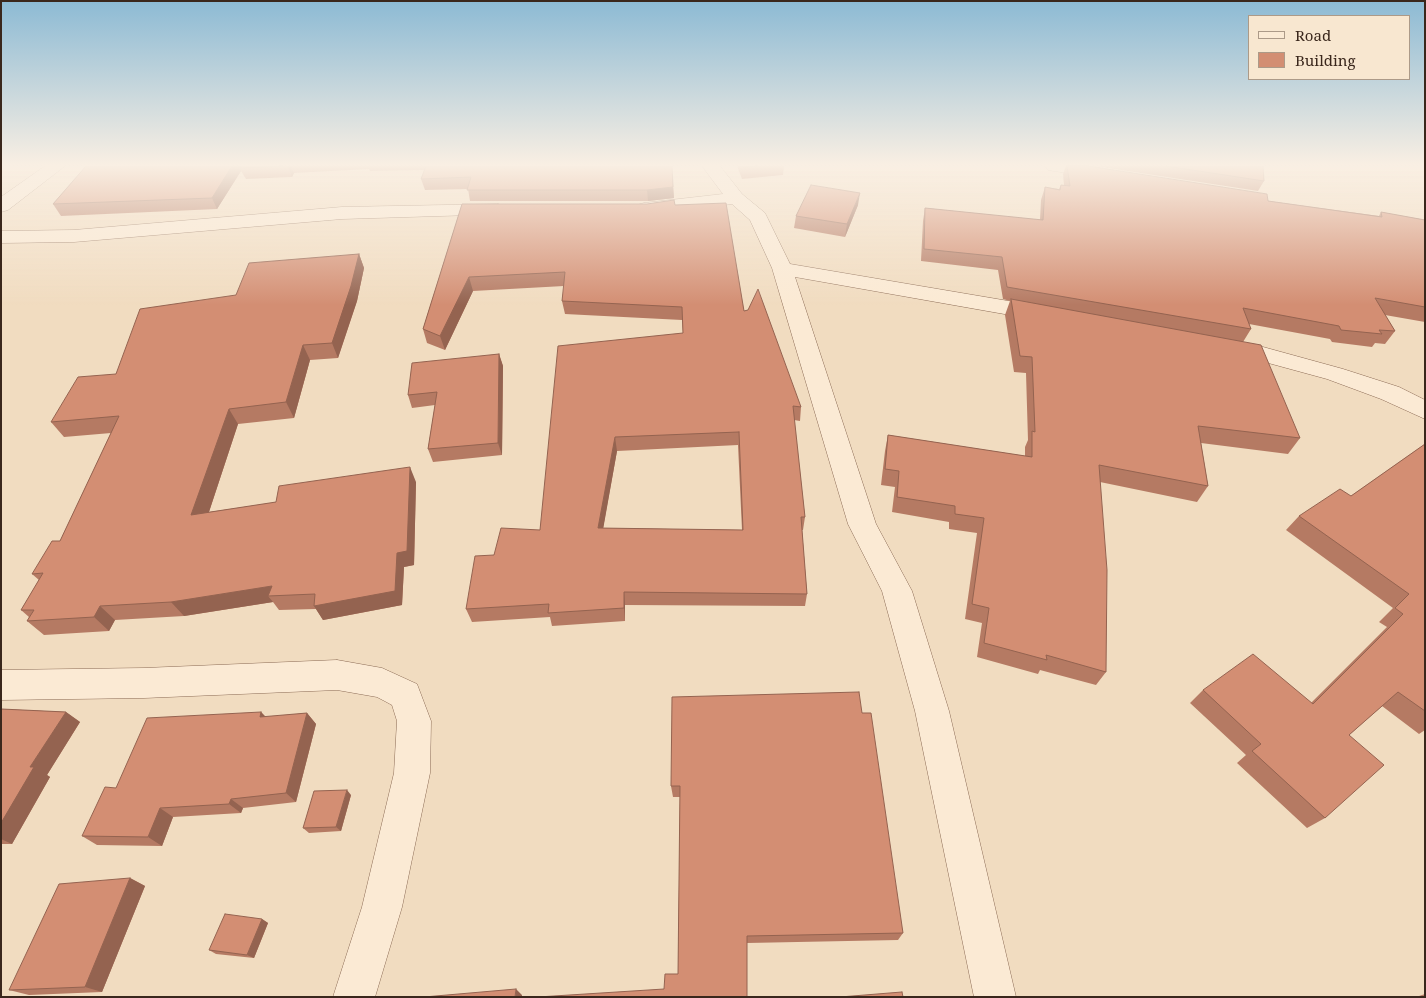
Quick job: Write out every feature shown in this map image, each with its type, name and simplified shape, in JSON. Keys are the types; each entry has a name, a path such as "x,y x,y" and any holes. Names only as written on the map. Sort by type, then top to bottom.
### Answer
{"street":[{"path":"1,237 74,236 163,230 336,213"},
{"path":"753,213 758,217 782,268 862,524 897,591 930,701 995,997"},
{"path":"782,268 846,281 941,295 1064,318"},
{"path":"1206,344 1263,354 1335,374 1390,393 1425,412"},
{"path":"1,685 144,683 338,675 382,683 406,695 414,721 412,773 382,907 354,997"}],"building":[{"path":"459,213 728,213 744,311 748,310 758,289 801,407 793,406 805,517 801,517 807,594 624,592 624,608 548,613 549,604 466,609 475,556 494,555 501,528 540,530 558,346 683,333 682,307 562,301 565,272 469,277 440,336 423,329","holes":["739,432 743,530 598,528 615,437"]},
{"path":"798,213 852,213 847,224 796,216"},
{"path":"925,213 970,213 1043,220 1043,213 1350,213 1382,217 1381,213 1384,213 1425,220 1425,307 1375,298 1395,331 1379,330 1382,334 1341,330 1339,326 1243,308 1251,329 1007,287 1002,257 924,249"},
{"path":"359,254 351,286 332,343 303,345 286,402 229,409 191,515 276,502 279,486 410,467 407,551 397,553 395,591 314,606 315,594 268,596 272,586 171,602 100,606 94,617 27,621 34,610 21,610 43,573 32,574 52,541 60,541 119,416 51,422 78,377 116,374 140,309 236,295 249,263"},
{"path":"1011,299 1261,345 1300,438 1198,426 1208,486 1099,465 1107,570 1106,672 1046,655 1047,660 984,643 989,608 972,604 984,518 955,514 955,506 897,497 899,471 885,469 888,435 1032,457 1032,431 1035,432 1032,357 1020,356"},
{"path":"499,354 498,443 428,449 437,392 408,395 412,363"},
{"path":"1425,444 1425,711 1398,692 1349,735 1384,765 1325,818 1252,751 1261,744 1203,690 1253,654 1313,704 1403,614 1395,608 1409,594 1299,516 1340,489 1351,496"},
{"path":"859,692 862,713 871,713 903,933 747,936 747,997 538,997 664,989 665,974 678,974 680,786 671,786 672,697"},
{"path":"1,709 66,712 30,767 34,767 1,823"},
{"path":"261,712 260,717 307,713 286,793 231,799 229,804 160,808 148,837 82,836 105,787 116,788 147,718"},
{"path":"347,790 336,827 303,828 314,791"},
{"path":"130,878 85,987 9,990 59,884"},
{"path":"225,914 262,919 247,955 209,950"},
{"path":"516,989 515,997 424,997"},
{"path":"902,992 903,997 840,997"}]}
